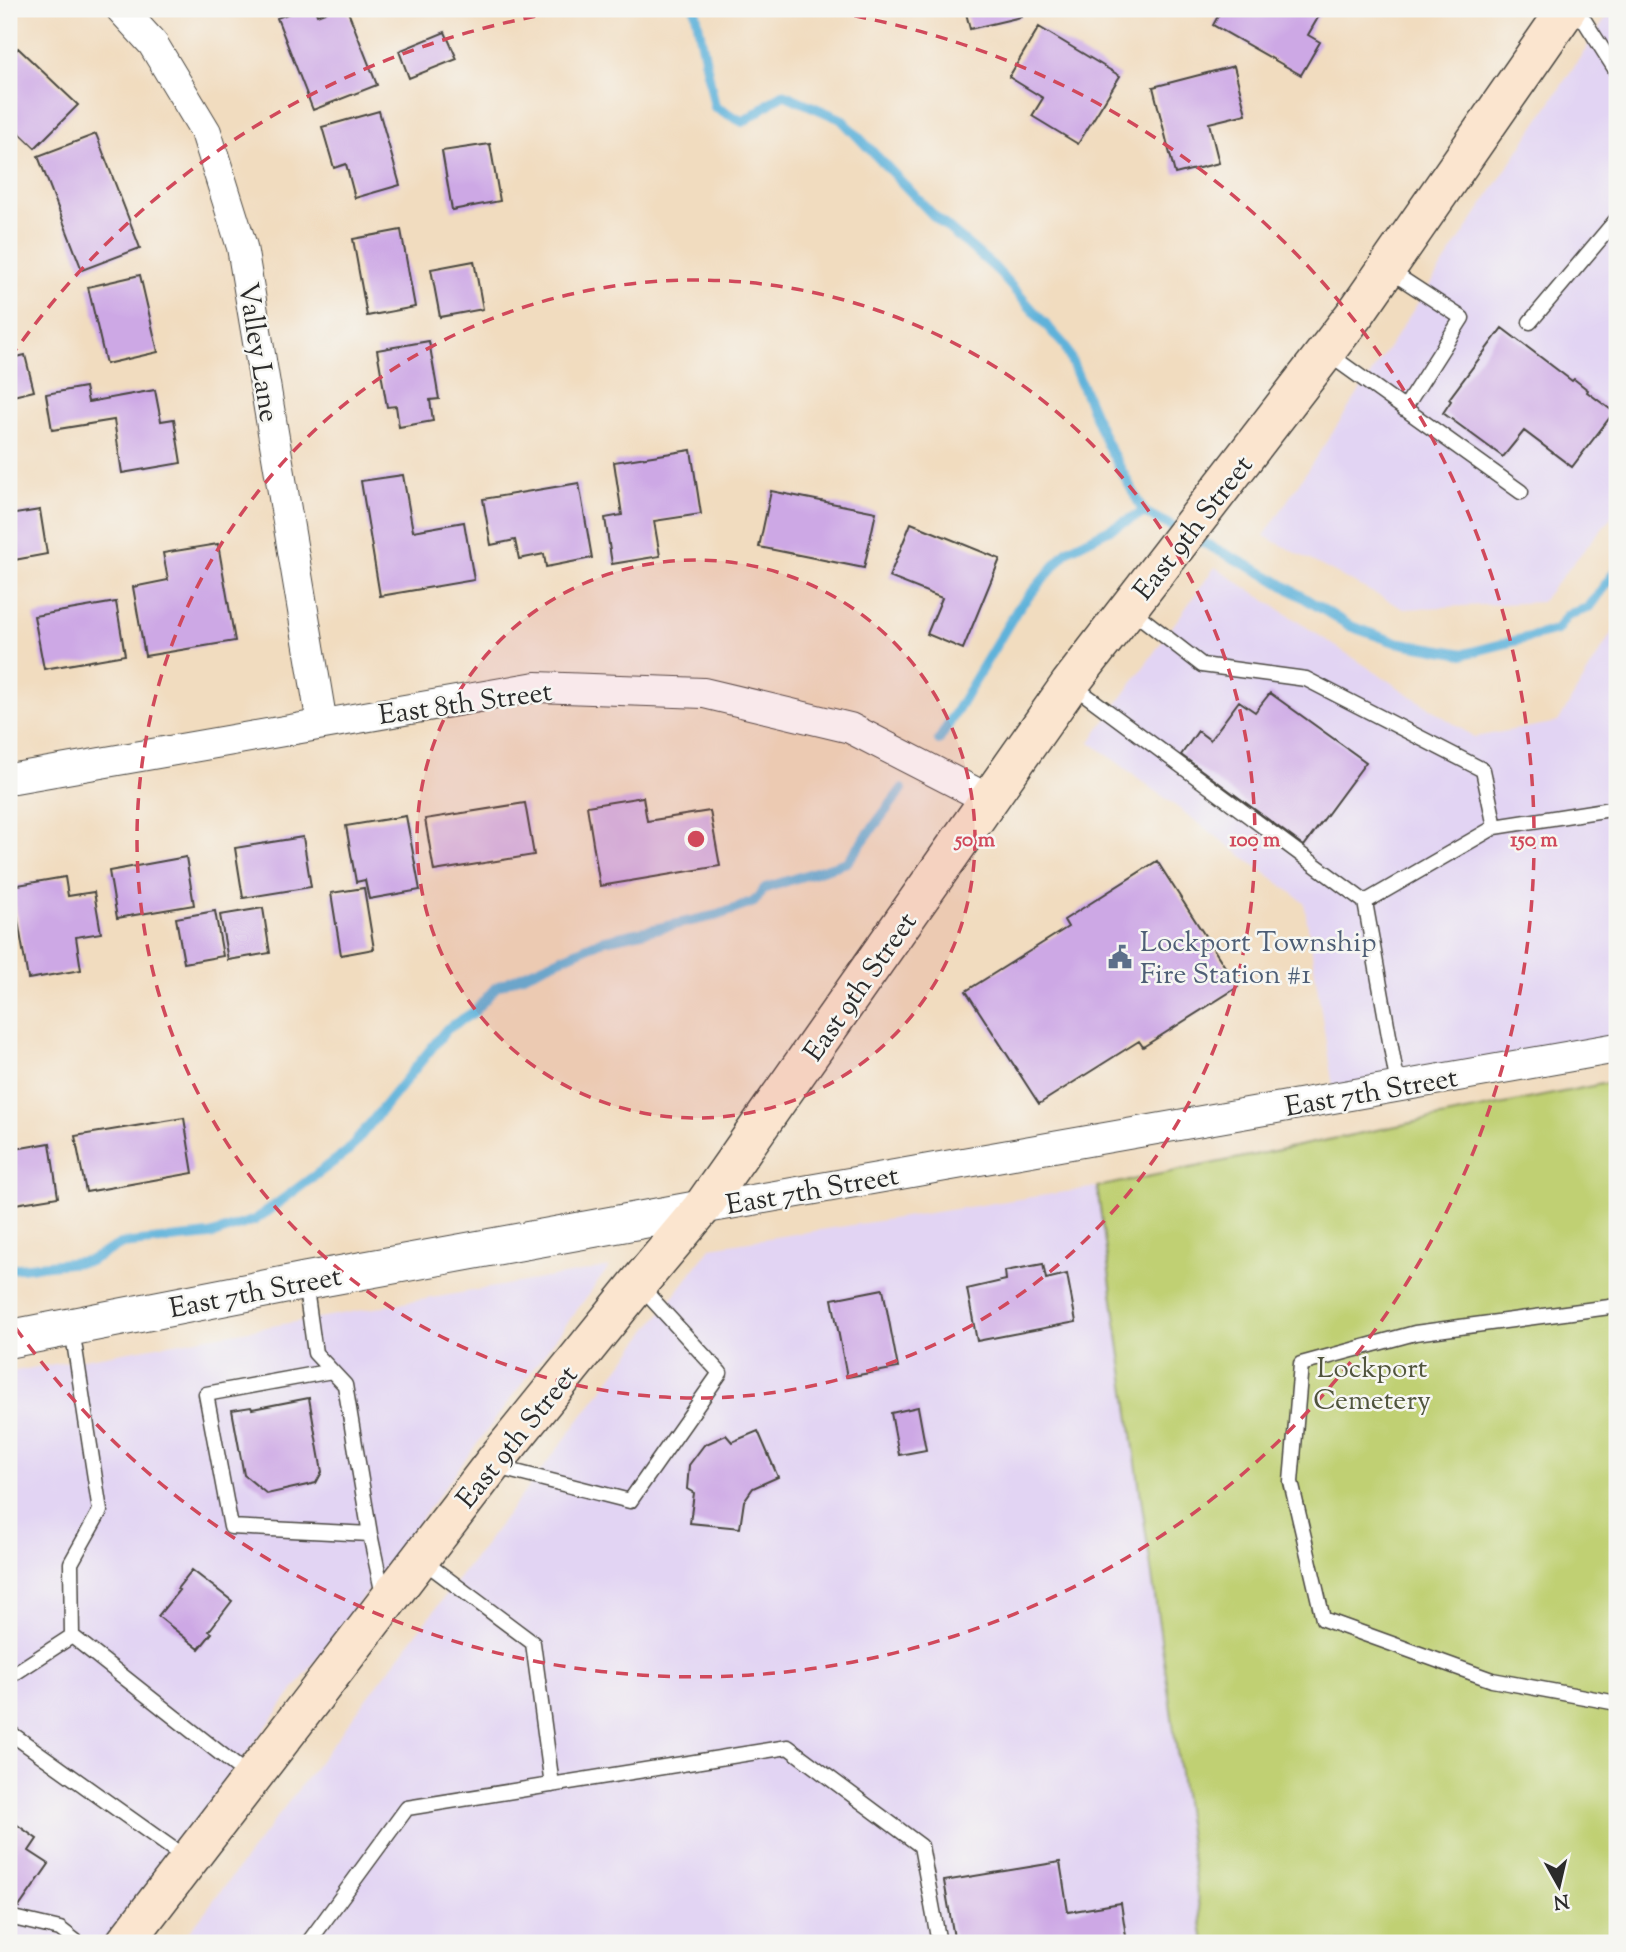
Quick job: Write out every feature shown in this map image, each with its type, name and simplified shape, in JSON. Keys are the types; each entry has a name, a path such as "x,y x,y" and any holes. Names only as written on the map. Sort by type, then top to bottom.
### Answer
{"main road":[{"name":"East 9th Street","path":"125,1943 491,1465 701,1209 1070,684 1326,352 1387,269 1567,9"}],"street":[{"name":"Valley Lane","path":"121,9 153,44 206,132 242,247 322,724"},
{"name":"East 8th Street","path":"9,779 536,687 704,693 850,728 990,800"},
{"name":"East 7th Street","path":"9,1339 305,1281 701,1209 1617,1048"}],"lane":[{"path":"1577,9 1617,72"},
{"path":"1530,322 1617,219"},
{"path":"1387,269 1462,318 1404,409"},
{"path":"1326,352 1521,492"},
{"path":"1129,608 1202,665 1306,679 1483,770 1495,827"},
{"path":"1070,684 1366,902 1398,1086"},
{"path":"1366,902 1495,827 1617,808"},
{"path":"305,1281 315,1353 345,1385 370,1534 385,1603"},
{"path":"491,1465 630,1501 720,1373 638,1284"},
{"path":"1617,1306 1415,1333 1301,1364 1291,1482 1323,1619 1492,1680 1617,1703"},
{"path":"72,1326 100,1511 71,1563 72,1636"},
{"path":"332,1371 206,1394 231,1527 370,1534"},
{"path":"419,1558 533,1643 552,1785"},
{"path":"9,1677 72,1636"},
{"path":"72,1636 251,1778"},
{"path":"9,1732 188,1860"},
{"path":"307,1943 407,1808 788,1747 921,1846 939,1943"},
{"path":"9,1917 60,1928 78,1943"}],"shaded area":[{"path":"1612,9 1617,9 1617,510 1541,602 1404,609 1264,536"},
{"path":"1215,567 1474,737 1558,722 1617,624 1617,1037 1333,1087 1304,902 1090,742"},
{"path":"1097,1187 1204,1943 181,1943 711,1247"},
{"path":"609,1267 105,1943 9,1943 9,1372"}],"green space":[{"name":"Lockport Cemetery","path":"1617,1081 1617,1943 1204,1943 1097,1187"}],"building":[{"path":"300,9 315,9 317,15 333,9 347,9 377,85 313,110 277,18"},
{"path":"965,9 1019,9 1021,17 970,29"},
{"path":"1222,9 1256,9 1266,14 1269,9 1323,9 1308,35 1320,42 1301,75 1213,25"},
{"path":"1039,27 1120,76 1078,144 1032,116 1043,98 1009,77"},
{"path":"445,32 457,59 409,78 399,51"},
{"path":"18,48 78,105 35,148 9,123 9,58"},
{"path":"1234,66 1246,114 1209,123 1219,163 1175,174 1153,87"},
{"path":"379,111 400,185 355,198 346,164 334,168 322,127"},
{"path":"96,134 140,248 82,270 38,156"},
{"path":"490,144 500,201 452,210 442,151"},
{"path":"401,230 415,307 367,316 353,239"},
{"path":"474,261 483,309 440,317 431,269"},
{"path":"140,275 158,352 106,364 88,287"},
{"path":"1502,328 1572,381 1574,379 1614,412 1572,467 1524,431 1503,457 1443,413 1451,401 1449,399"},
{"path":"429,341 439,399 430,400 433,421 399,427 396,406 387,407 377,350"},
{"path":"25,355 34,391 9,397 9,359"},
{"path":"85,387 88,402 155,390 161,421 174,419 181,463 122,473 114,420 52,430 46,394"},
{"path":"691,450 701,514 654,521 660,556 612,564 605,518 622,515 614,462"},
{"path":"403,475 413,531 464,522 474,580 380,596 361,481"},
{"path":"579,483 592,558 546,567 544,554 519,559 515,540 491,545 483,499"},
{"path":"771,491 876,512 864,568 759,547"},
{"path":"40,510 47,554 9,561 9,515"},
{"path":"911,523 1000,559 963,649 927,634 942,598 889,577"},
{"path":"218,544 235,641 145,656 133,587 168,580 163,553"},
{"path":"116,602 125,655 44,669 34,616"},
{"path":"1270,693 1366,762 1304,846 1181,755 1198,731 1210,740 1239,701 1255,712"},
{"path":"643,797 647,821 710,811 720,866 600,886 587,806"},
{"path":"525,803 534,855 434,871 425,819"},
{"path":"406,816 420,890 369,899 365,880 356,882 346,826"},
{"path":"303,837 311,887 243,898 235,848"},
{"path":"186,857 194,905 117,918 109,871"},
{"name":"Lockport Township Fire Station #1","path":"1157,861 1238,987 1143,1047 1139,1041 1039,1104 966,991 1068,927 1064,920"},
{"path":"65,877 68,896 94,892 101,933 76,937 81,970 28,979 12,886"},
{"path":"364,888 374,949 341,955 331,893"},
{"path":"263,908 270,953 228,960 220,915"},
{"path":"215,911 223,956 184,963 176,918"},
{"path":"184,1118 193,1173 86,1192 75,1136"},
{"path":"50,1143 58,1197 9,1205 9,1150"},
{"path":"1043,1264 1046,1279 1067,1274 1076,1322 977,1341 967,1289 1006,1280 1005,1271"},
{"path":"883,1289 898,1368 847,1377 832,1299"},
{"path":"309,1398 322,1472 316,1483 267,1494 244,1475 232,1410"},
{"path":"918,1407 926,1450 899,1455 891,1413"},
{"path":"758,1431 778,1477 753,1488 744,1501 740,1528 690,1523 694,1493 687,1489 689,1465 704,1445 726,1435 732,1442"},
{"path":"192,1570 232,1601 199,1649 158,1616"},
{"path":"9,1819 37,1839 29,1851 49,1864 19,1907 9,1899"},
{"path":"1060,1862 1068,1912 1121,1903 1127,1943 955,1943 944,1881"}],"waterway":[{"path":"695,9 715,107 743,122 783,94 841,119 933,215 994,267 1065,346 1106,442 1144,512 1270,577 1350,626 1395,642 1464,654 1557,630 1567,615 1588,608 1617,569"},
{"path":"939,740 1017,610 1068,550 1144,512"},
{"path":"9,1269 89,1261 121,1244 210,1235 255,1220 348,1151 447,1029 474,1012 496,987 601,941 718,915 754,902 765,888 847,862 902,789"}],"place":[{"name":"Lockport Township Fire Station #1","path":"1120,957"}]}
